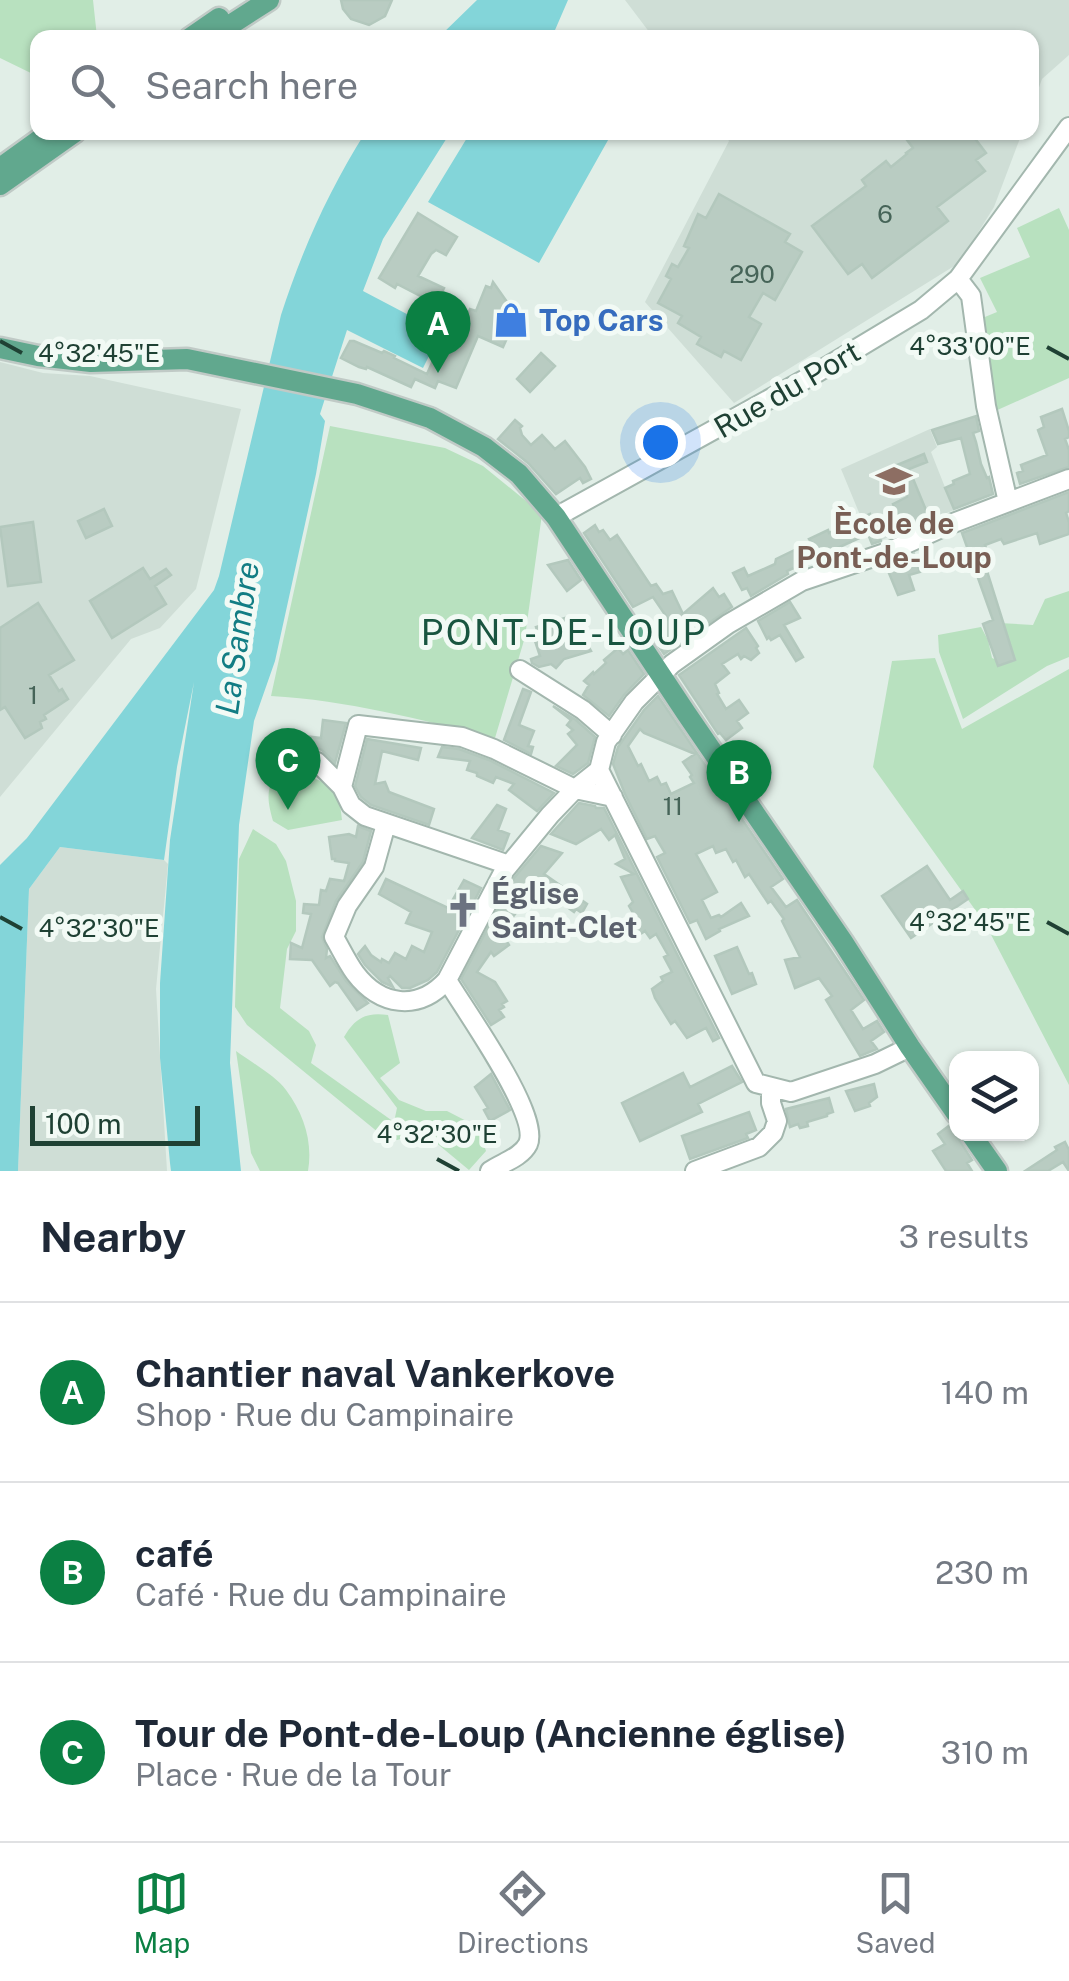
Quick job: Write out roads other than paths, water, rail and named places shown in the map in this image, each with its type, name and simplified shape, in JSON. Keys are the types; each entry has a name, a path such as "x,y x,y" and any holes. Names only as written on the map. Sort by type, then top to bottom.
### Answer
{"main road":[{"path":"202,30 245,0"},
{"path":"222,30 269,0"},
{"path":"0,168 39,140"},
{"path":"0,186 64,140"},
{"path":"0,348 91,362 187,359 357,394 430,418 484,447 519,474 556,517 949,1103"},
{"path":"976,1141 996,1171"}],"street":[{"name":"Rue du Port","path":"556,517 813,375 921,310 958,280 1069,128"},
{"path":"958,280 972,296 986,406 1008,502"},
{"path":"910,1047 875,1064 791,1092 756,1082 600,770 606,742 634,702 672,664 728,624 802,581 888,552 1069,480"},
{"path":"520,670 583,710 612,735"},
{"path":"342,787 358,725 462,738 494,749 575,790 612,797"},
{"path":"293,752 317,762 342,787 351,805 365,816 509,865"},
{"path":"386,824 374,867 347,906 334,937 356,974 378,995 392,1001 413,1001 446,980 509,865 550,815 600,770"},
{"path":"446,980 501,1065 529,1124 529,1142 522,1152 490,1171"},
{"path":"694,1171 759,1146 773,1133 777,1120 771,1088"}],"water":[{"path":"477,0 568,0 555,30 446,30"},
{"name":"La Sambre","path":"361,140 446,140 383,239 363,291 441,332 423,368 347,330 320,414 325,421 316,474 275,661 254,721 239,825 230,1063 241,1171 171,1171 170,1163 160,1058 160,983 170,840 194,682 164,860 60,847 29,889 18,1171 0,1171 0,865 27,838 214,590 281,315 317,221"},
{"path":"466,140 608,140 539,263 428,202"}],"place":[{"name":"Top Cars","path":"511,320"},
{"name":"Chantier naval Vankerkove","path":"438,373"},
{"name":"Ècole de Pont-de-Loup","path":"894,481"},
{"name":"Tour de Pont-de-Loup (Ancienne église)","path":"288,810"},
{"name":"café","path":"739,822"},
{"name":"Église Saint-Clet","path":"463,910"}],"district":[{"name":"PONT-DE-LOUP","path":"564,632"}]}
